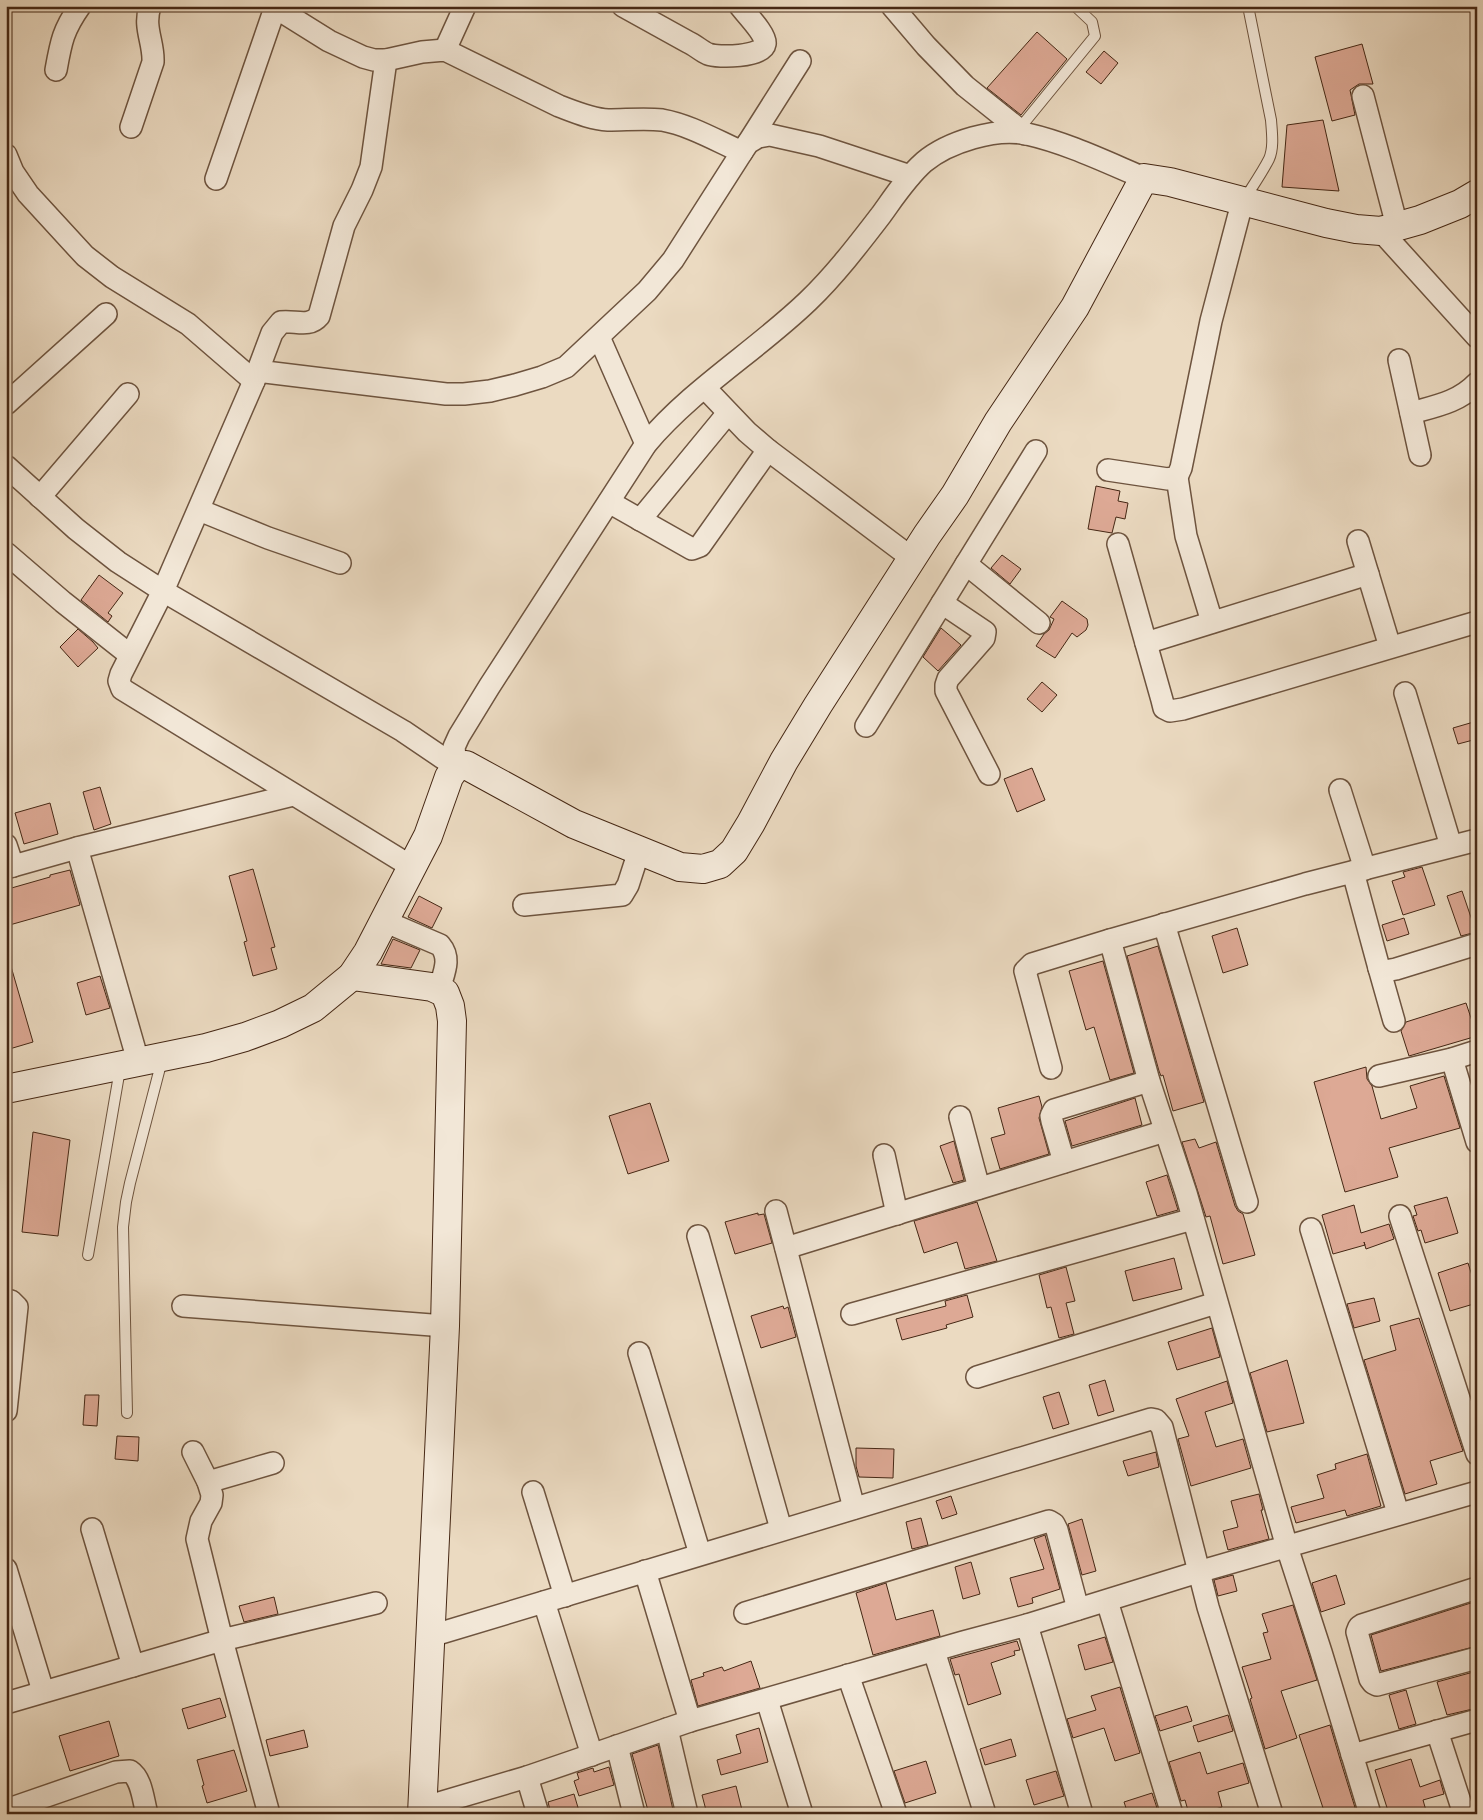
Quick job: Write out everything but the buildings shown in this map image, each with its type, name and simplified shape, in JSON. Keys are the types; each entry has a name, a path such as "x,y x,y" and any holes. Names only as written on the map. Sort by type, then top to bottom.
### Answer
{"street":[{"path":"56,70 65,28 80,6"},
{"path":"131,127 153,62 147,21 150,6"},
{"path":"445,50 465,6"},
{"path":"623,6 708,54 725,56 755,52 763,49 766,44 761,31 740,6"},
{"path":"892,6 926,46 965,86 1022,131"},
{"path":"216,179 274,7 329,41 374,60 386,60 422,52 445,50 559,106 593,118 667,122 745,148"},
{"path":"386,60 371,167 344,226 319,316 315,321 308,324 288,321 281,322 272,333 256,376 199,510 163,591 120,674 119,681 122,689 412,867"},
{"path":"6,155 13,172 28,194 85,256 112,277 188,324 256,376 446,394 490,391 542,377 566,367 646,291 673,260 800,61"},
{"path":"1363,96 1389,229 1477,337"},
{"path":"6,1089 214,1046 245,1037 280,1024 314,1008 352,976 368,952 428,836 449,777 456,766 454,747 459,736 646,444 663,424 784,322 827,282 910,176 935,154 981,136 1022,131 1054,141 1144,178 1170,182 1242,203 1326,224 1356,229 1389,229 1428,217 1460,204 1477,194"},
{"path":"745,148 758,138 770,135 818,146 910,176"},
{"path":"6,466 76,529 118,562 163,591 403,731 456,766 466,765 574,824 680,867 703,870 720,864 734,851 800,735 927,535 955,495 998,422 1075,308 1144,178"},
{"path":"1212,622 1186,536 1177,477 1181,468 1211,321 1242,203"},
{"path":"6,404 106,314"},
{"path":"599,337 646,444"},
{"path":"1399,360 1420,455"},
{"path":"1411,413 1459,398 1468,393 1477,383"},
{"path":"705,388 728,413 768,450 913,559"},
{"path":"40,497 128,394"},
{"path":"640,520 728,413"},
{"path":"609,502 692,549 700,546 768,450"},
{"path":"866,726 1036,451"},
{"path":"1108,470 1168,479 1177,477"},
{"path":"199,510 268,538 340,563"},
{"path":"1358,541 1390,648"},
{"path":"1118,544 1164,708 1170,711 1183,709 1477,622"},
{"path":"6,553 63,602 130,655"},
{"path":"966,564 1039,623"},
{"path":"1146,643 1368,574"},
{"path":"942,603 985,632 984,638 948,679 946,691 989,774"},
{"path":"1405,693 1451,846"},
{"path":"1340,790 1379,968 1394,1021"},
{"path":"6,845 10,867 77,848 292,795"},
{"path":"1051,1068 1025,970 1032,964 1164,924 1359,870 1477,840"},
{"path":"77,848 141,1061"},
{"path":"524,905 622,895 628,884 639,851"},
{"path":"384,921 440,945 445,950 446,962 438,990"},
{"path":"1164,924 1247,1202"},
{"path":"1110,940 1149,1081 1193,1219 1287,1547 1370,1814"},
{"path":"1379,968 1385,971 1396,969 1477,944"},
{"path":"352,976 432,987 445,993 450,1006 452,1021 445,1326 422,1811 690,1721 1027,1625 1198,1572 1398,1513 1477,1492"},
{"path":"1379,1076 1452,1059 1477,1051"},
{"path":"1452,1059 1477,1142"},
{"path":"1064,1162 1052,1121 1054,1110 1149,1081"},
{"path":"960,1117 980,1188"},
{"path":"786,1248 1165,1131"},
{"path":"884,1155 897,1214"},
{"path":"776,1210 854,1508"},
{"path":"1400,1216 1477,1454"},
{"path":"852,1314 1193,1219"},
{"path":"1311,1229 1398,1513"},
{"path":"698,1236 781,1529"},
{"path":"6,1300 12,1301 17,1307 7,1399"},
{"path":"977,1377 1216,1303"},
{"path":"183,1306 445,1326"},
{"path":"639,1353 700,1554"},
{"path":"430,1636 781,1529 1151,1419 1156,1420 1162,1428 1198,1572 1272,1814"},
{"path":"193,1452 208,1482 212,1495 212,1503 201,1521 197,1539 269,1814"},
{"path":"208,1482 273,1464"},
{"path":"533,1492 565,1596"},
{"path":"745,1613 1049,1521 1054,1524 1057,1530 1078,1610"},
{"path":"92,1529 132,1666"},
{"path":"6,1569 43,1692"},
{"path":"645,1571 690,1721"},
{"path":"1477,1588 1362,1625 1357,1632 1370,1679 1377,1685 1477,1658"},
{"path":"1107,1601 1172,1814"},
{"path":"544,1602 592,1755"},
{"path":"6,1703 222,1640 376,1603"},
{"path":"1027,1625 1082,1814"},
{"path":"934,1651 985,1814"},
{"path":"848,1676 896,1814"},
{"path":"767,1700 802,1814"},
{"path":"1352,1755 1477,1720"},
{"path":"667,1729 687,1814"},
{"path":"1437,1731 1464,1814"},
{"path":"617,1746 634,1814"},
{"path":"6,1810 32,1808 116,1772 130,1771 135,1774 147,1814"},
{"path":"527,1777 538,1814"}],"lane":[{"path":"1022,131 1096,36 1092,22 1075,6"},
{"path":"1242,203 1269,159 1272,133 1248,6"},
{"path":"88,1255 141,1061"},
{"path":"127,1413 124,1228 141,1061"}]}
